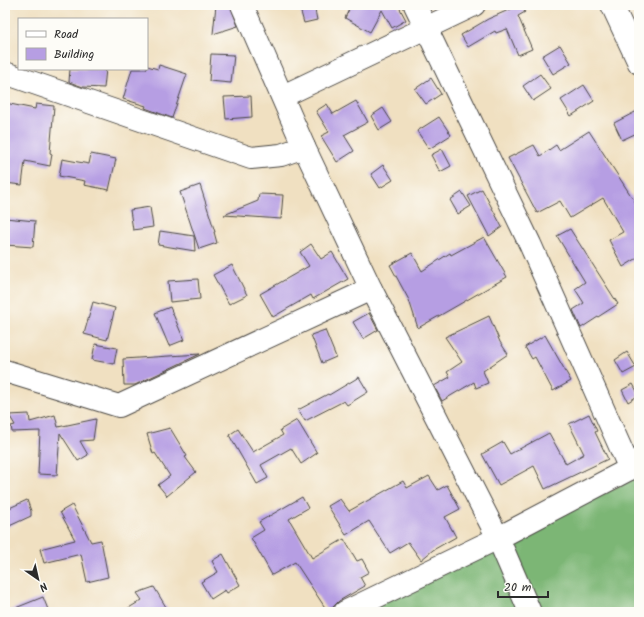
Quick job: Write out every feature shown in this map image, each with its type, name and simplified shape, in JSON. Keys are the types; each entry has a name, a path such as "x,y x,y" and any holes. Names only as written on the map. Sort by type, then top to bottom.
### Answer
{"street":[{"path":"242,5 304,147 371,289 498,538 530,612"},
{"path":"345,612 498,538 634,467 530,244 415,5"},
{"path":"283,96 425,27 474,5"},
{"path":"612,5 639,63"},
{"path":"5,73 251,158 280,155 304,147"},
{"path":"5,372 119,406 371,289"}],"green space":[{"path":"639,476 639,612 363,612"}],"building":[{"path":"216,5 230,5 238,26 213,34"},
{"path":"299,5 314,5 317,20 304,23"},
{"path":"351,5 398,5 406,20 392,28 382,10 370,32 345,18"},
{"path":"520,5 525,12 518,16 532,49 518,55 507,29 496,33 495,31 468,47 461,35 488,19"},
{"path":"560,45 571,63 553,74 542,56"},
{"path":"211,54 234,55 231,83 209,81"},
{"path":"159,65 187,74 172,118 145,108 146,106 123,99 132,70 148,70 148,66 158,69"},
{"path":"70,70 106,70 104,88 83,87 69,82"},
{"path":"540,74 551,89 533,101 523,86"},
{"path":"431,78 441,94 426,104 415,89"},
{"path":"584,85 594,101 571,116 561,100"},
{"path":"251,96 252,117 226,119 224,97"},
{"path":"356,101 368,122 344,135 354,151 337,162 321,136 329,132 316,111 327,104 333,114"},
{"path":"5,103 35,109 36,104 54,106 50,166 25,161 22,185 5,183"},
{"path":"383,108 392,122 379,130 371,116"},
{"path":"639,110 639,132 622,140 614,123"},
{"path":"439,117 451,135 429,149 417,131"},
{"path":"589,131 639,208 639,257 623,267 609,240 623,232 603,198 570,218 560,201 537,213 508,158 534,145 540,156 556,145 559,150"},
{"path":"442,149 451,166 440,172 431,155"},
{"path":"91,154 116,159 109,190 84,185 85,181 59,176 62,159 89,164"},
{"path":"383,165 393,180 380,188 371,174"},
{"path":"200,185 217,243 199,249 180,192"},
{"path":"482,189 502,227 489,236 468,196"},
{"path":"462,192 471,206 458,214 450,200"},
{"path":"259,194 283,195 281,219 224,215 258,201"},
{"path":"150,207 153,227 133,230 130,210"},
{"path":"5,218 35,221 33,247 5,245"},
{"path":"570,229 618,304 581,328 573,310 584,303 575,289 585,282 557,236"},
{"path":"160,231 194,236 195,251 158,245"},
{"path":"484,237 507,277 418,328 409,300 390,265 412,253 422,271 450,253 451,255"},
{"path":"311,244 321,259 332,252 348,279 313,299 311,295 273,317 260,294 309,266 300,252"},
{"path":"232,265 247,295 229,304 213,275"},
{"path":"198,279 200,299 170,302 168,281"},
{"path":"93,302 115,308 107,340 84,334"},
{"path":"170,307 184,340 169,346 155,313"},
{"path":"369,313 378,330 363,339 353,322"},
{"path":"489,316 500,342 508,354 483,371 488,383 476,388 474,382 442,401 434,386 450,377 447,372 462,362 445,337"},
{"path":"325,330 336,357 322,363 311,335"},
{"path":"545,335 571,381 553,391 535,357 532,359 525,347"},
{"path":"95,344 117,348 114,364 92,360"},
{"path":"627,352 636,367 623,374 615,360"},
{"path":"200,354 135,385 124,385 123,359"},
{"path":"359,377 368,392 347,405 344,401 305,421 298,410 328,394 329,395"},
{"path":"633,384 639,395 628,402 622,390"},
{"path":"29,414 30,422 55,415 58,427 96,419 93,440 80,441 88,455 78,461 60,433 57,475 38,474 40,431 12,432 11,426 15,425 9,415"},
{"path":"589,414 597,431 595,432 608,459 545,489 534,466 499,485 482,454 503,442 510,454 549,433 566,464 584,454 569,424"},
{"path":"297,420 317,453 301,464 291,448 261,465 268,478 257,484 229,435 238,429 253,452 283,435 280,430"},
{"path":"170,428 187,456 185,457 196,472 167,496 158,485 170,476 155,453 153,454 147,434"},
{"path":"429,476 438,490 447,485 460,509 445,517 456,537 433,550 421,560 408,542 390,553 369,521 346,535 328,506 340,499 349,511 403,481 407,488"},
{"path":"302,497 308,508 289,519 312,558 344,539 357,561 362,559 369,572 360,577 365,586 339,601 328,612 295,562 272,575 251,538 264,530 259,522"},
{"path":"27,500 31,511 31,516 5,528 5,510"},
{"path":"72,505 91,542 101,540 108,577 87,582 81,554 44,563 40,549 75,540 60,512"},
{"path":"223,554 240,585 227,593 225,590 211,599 201,582 218,572 212,561"},
{"path":"154,587 169,612 122,612 142,600 137,593"},
{"path":"43,597 49,612 8,612 8,611"}]}
